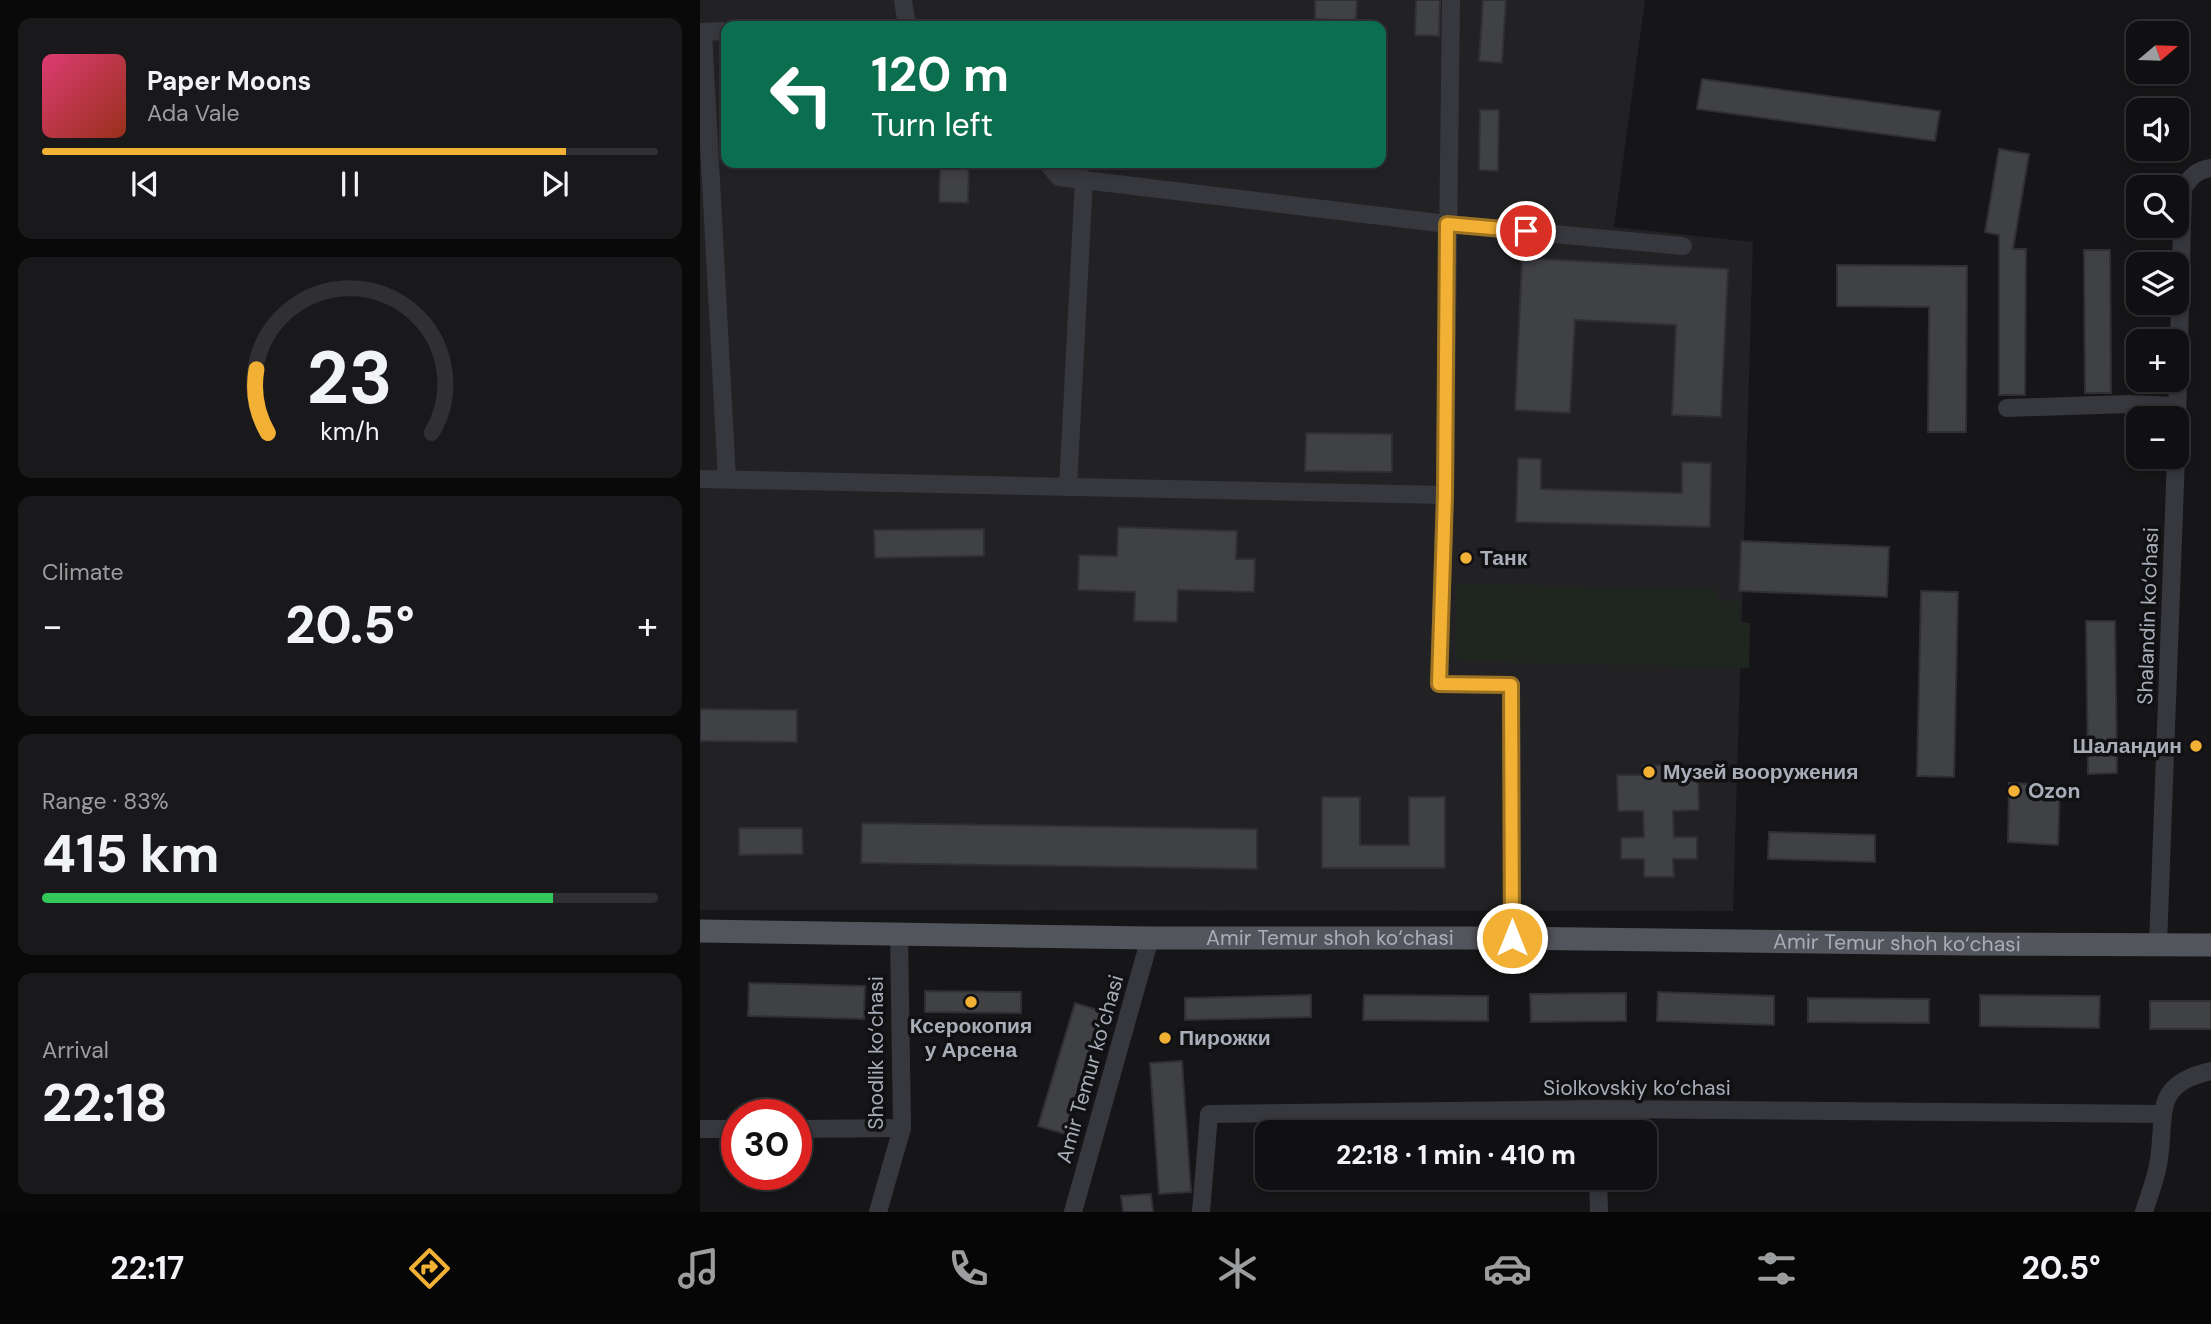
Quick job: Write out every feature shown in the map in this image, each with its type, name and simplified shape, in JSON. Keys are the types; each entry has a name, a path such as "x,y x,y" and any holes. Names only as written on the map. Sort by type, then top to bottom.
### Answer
{"main road":[{"name":"Amir Temur shoh ko‘chasi","path":"700,931 1150,938 1512,938 2211,945"}],"street":[{"path":"903,0 906,21"},
{"path":"1451,0 1445,495 1439,684 1511,685 1512,938"},
{"path":"721,32 702,32 727,479"},
{"path":"1051,168 1059,177 1447,224 1683,246"},
{"path":"2177,406 2183,189 2195,173 2211,168"},
{"path":"1068,487 1084,179"},
{"path":"2007,408 2128,404 2140,406"},
{"name":"Shalandin ko‘chasi","path":"2158,945 2176,469"},
{"path":"700,478 1445,495"},
{"name":"Shodlik ko‘chasi","path":"878,1212 902,1129 899,934"},
{"name":"Amir Temur ko‘chasi","path":"1073,1212 1150,938"},
{"path":"2144,1212 2158,1164 2166,1098 2184,1080 2211,1071"},
{"path":"1597,1110 1597,1120"},
{"name":"Siolkovskiy ko‘chasi","path":"1201,1212 1209,1114 1597,1110 2162,1114"},
{"path":"700,1129 721,1129"},
{"path":"812,1129 902,1129"},
{"path":"1598,1190 1599,1212"}],"shaded area":[{"path":"700,0 1645,0 1614,227 1753,242 1733,911 700,910"},
{"path":"1457,584 1717,590 1717,601 1740,602 1739,622 1750,623 1749,668 1456,661"}],"building":[{"path":"1315,0 1357,0 1356,21 1315,19"},
{"path":"1416,0 1440,0 1439,36 1415,35"},
{"path":"1483,0 1506,0 1502,63 1479,61"},
{"path":"1702,79 1940,111 1935,141 1697,109"},
{"path":"1480,110 1499,110 1498,171 1479,170"},
{"path":"1999,149 2029,154 2013,249 2026,249 2025,395 1999,395 1999,235 1985,232"},
{"path":"940,168 969,168 968,203 939,202"},
{"path":"2084,250 2110,250 2111,393 2085,393"},
{"path":"1522,258 1728,269 1721,417 1672,415 1676,325 1575,320 1570,413 1515,410"},
{"path":"1837,265 1967,266 1966,432 1928,432 1929,307 1837,306"},
{"path":"1306,433 1392,434 1392,472 1305,471"},
{"path":"1518,458 1541,459 1541,489 1682,493 1682,462 1711,463 1710,527 1516,522"},
{"path":"1118,527 1237,531 1236,559 1255,559 1254,592 1178,590 1177,622 1134,621 1135,592 1078,590 1079,555 1117,556"},
{"path":"984,529 984,556 875,558 874,530"},
{"path":"1741,541 1889,547 1887,597 1739,591"},
{"path":"1921,591 1958,592 1954,777 1917,776"},
{"path":"2086,621 2115,621 2117,773 2088,774"},
{"path":"700,709 797,710 797,742 700,741"},
{"path":"1643,765 1673,765 1673,775 1698,774 1699,810 1673,811 1674,837 1697,837 1697,859 1673,859 1674,877 1644,877 1644,859 1621,859 1621,838 1644,837 1643,811 1618,811 1617,775 1643,775"},
{"path":"2009,783 2060,785 2058,845 2008,842"},
{"path":"1322,797 1360,797 1360,845 1409,845 1409,797 1445,797 1445,868 1322,868"},
{"path":"862,823 1257,829 1257,869 861,863"},
{"path":"739,828 802,828 803,854 739,855"},
{"path":"1769,832 1875,835 1875,862 1768,859"},
{"path":"749,983 865,986 864,1019 748,1016"},
{"path":"925,991 1021,992 1021,1013 925,1012"},
{"path":"1658,992 1774,996 1774,1025 1657,1021"},
{"path":"1626,993 1626,1021 1531,1022 1530,994"},
{"path":"1311,995 1311,1017 1185,1020 1185,998"},
{"path":"1364,995 1488,996 1488,1021 1363,1020"},
{"path":"1980,995 2100,996 2099,1028 1980,1026"},
{"path":"1808,998 1929,999 1929,1023 1808,1022"},
{"path":"2150,1001 2211,1001 2211,1029 2150,1029"},
{"path":"1075,1003 1101,1011 1065,1134 1038,1126"},
{"path":"1182,1061 1191,1192 1159,1194 1150,1063"},
{"path":"1151,1194 1153,1212 1123,1212 1121,1196"}],"place":[{"name":"Танк","path":"1466,558"},
{"name":"Шаландин","path":"2196,746"},
{"name":"Музей вооружения","path":"1649,772"},
{"name":"Ozon","path":"2014,791"},
{"name":"Ксерокопия у Арсена","path":"971,1002"},
{"name":"Пирожки","path":"1165,1038"}],"route":[{"path":"1512,938 1511,685 1439,684 1445,495 1447,224 1526,231"}]}
